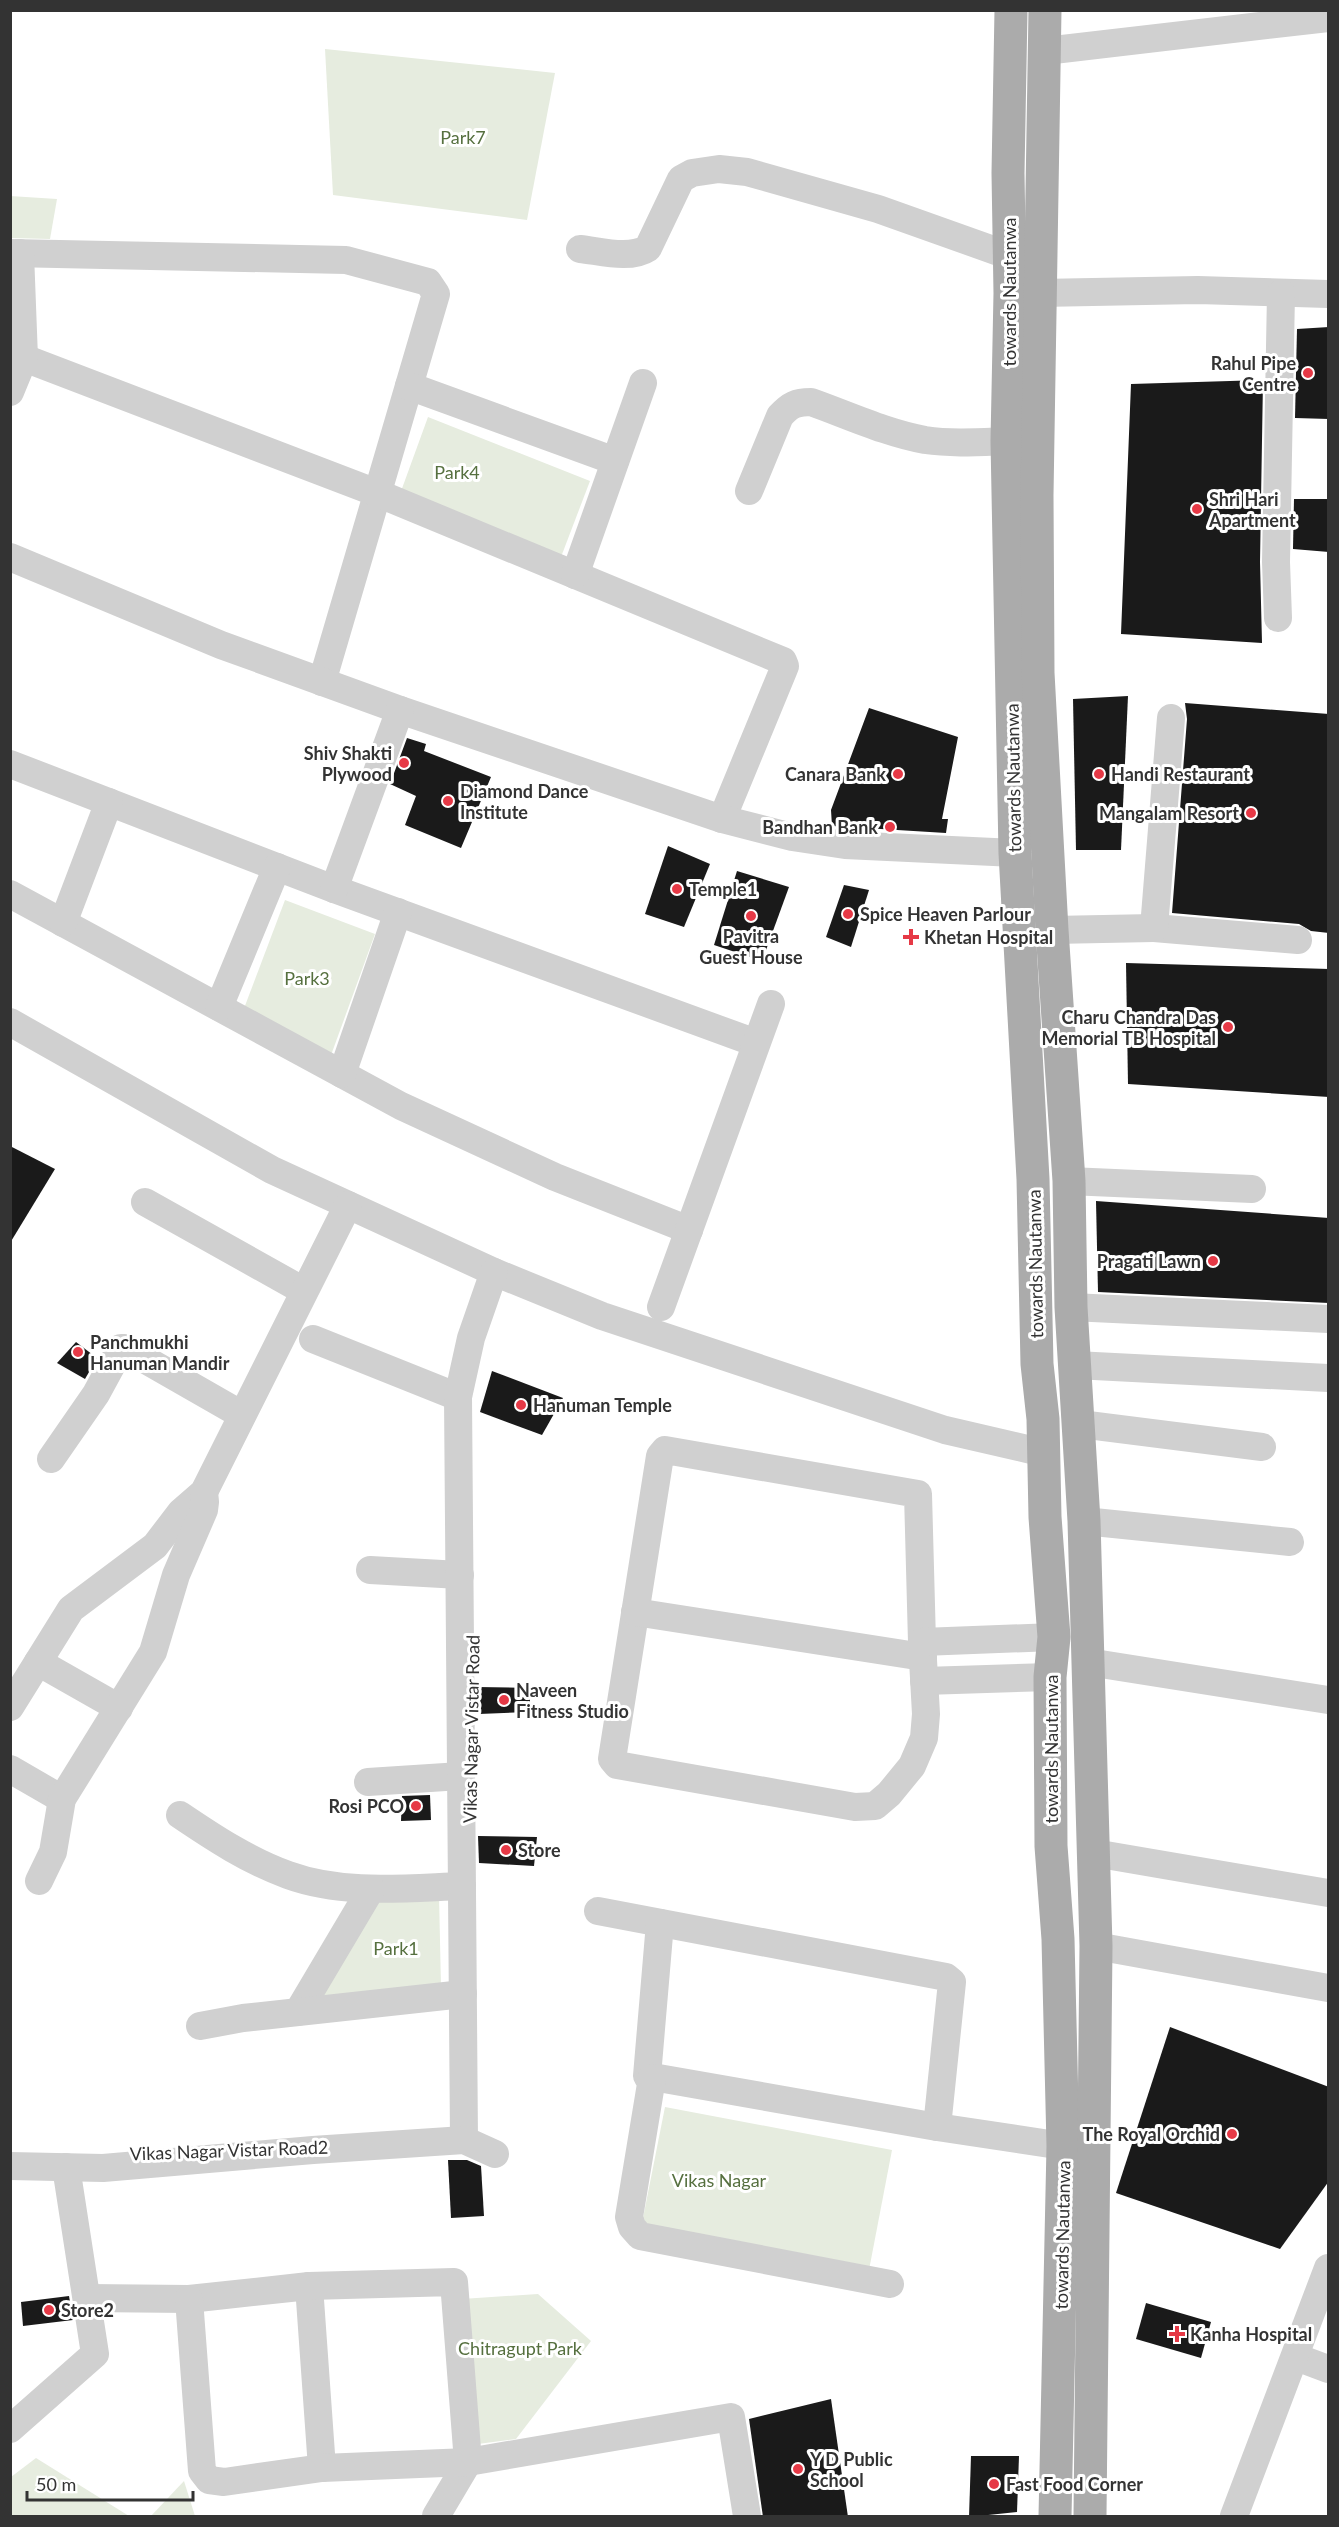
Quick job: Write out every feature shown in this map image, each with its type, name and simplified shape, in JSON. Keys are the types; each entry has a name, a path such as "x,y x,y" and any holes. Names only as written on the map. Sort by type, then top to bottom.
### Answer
{"main road":[{"name":"towards Nautanwa","path":"1011,10 1007,441 1015,853 1033,1179 1037,1364 1054,1637 1050,1677 1051,1846 1059,1938 1064,2146 1055,2517"},
{"path":"1045,10 1037,495 1038,673 1069,1181 1071,1307 1080,1424 1095,1853 1090,2517"}],"street":[{"path":"1045,51 1329,18"},
{"path":"580,249 632,254 643,251 648,248 681,179 692,173 719,169 747,172 878,209 1010,256"},
{"path":"10,392 24,358 15,253 346,260 428,282 436,294 322,682"},
{"path":"1040,292 1198,290 1329,294"},
{"path":"1278,618 1276,561 1281,292"},
{"path":"24,358 377,493 783,661 785,666 722,819"},
{"path":"574,575 643,383"},
{"path":"409,386 615,461"},
{"path":"749,491 780,416 789,406 798,402 811,402 898,434 924,440 952,443 1007,441"},
{"path":"10,557 222,645 322,682 722,819 792,837 845,845 1015,853"},
{"path":"334,889 400,710"},
{"path":"1154,928 1171,718"},
{"path":"10,764 334,889 756,1043"},
{"path":"63,923 109,802"},
{"path":"219,1008 277,867"},
{"path":"10,894 401,1106 555,1177 689,1230"},
{"path":"342,1074 398,912"},
{"path":"1052,930 1154,928 1298,940"},
{"path":"661,1307 771,1004"},
{"path":"10,1022 272,1170 494,1272 603,1316 945,1430 1044,1453"},
{"path":"1069,1181 1252,1189"},
{"path":"145,1202 304,1291"},
{"path":"10,1707 71,1609 155,1546 181,1512 204,1492 348,1206"},
{"path":"456,2140 463,1994 458,1397 471,1338 494,1272"},
{"path":"1071,1307 1329,1319"},
{"name":"Vikas Nagar Vistar Road","path":"456,2140 478,1319"},
{"path":"313,1339 458,1397"},
{"path":"51,1459 96,1394 119,1350 123,1347 242,1415"},
{"path":"1075,1365 1329,1378"},
{"path":"1080,1424 1262,1447"},
{"path":"665,1450 918,1494 926,1714 924,1738 919,1753 889,1794 875,1806 855,1807 617,1765 612,1760 635,1612 660,1455 665,1450"},
{"path":"39,1881 53,1852 62,1799 153,1652 176,1575 204,1510 206,1502 204,1492"},
{"path":"1084,1521 1290,1542"},
{"path":"370,1570 459,1575"},
{"path":"635,1612 923,1660 1050,1677"},
{"path":"923,1660 1054,1637"},
{"path":"38,1662 119,1708"},
{"path":"1088,1662 1329,1700"},
{"path":"10,1769 62,1799"},
{"path":"368,1782 461,1776"},
{"path":"180,1815 254,1861 289,1876 318,1883 372,1889 462,1886"},
{"path":"1095,1853 1329,1893"},
{"path":"298,2012 372,1889"},
{"path":"598,1911 950,1980 952,1982 937,2127"},
{"path":"660,1923 647,2076 937,2127 1064,2146"},
{"path":"1096,1946 1329,1988"},
{"path":"200,2026 243,2018 463,1994"},
{"path":"652,2078 629,2217 632,2227 640,2236 890,2283"},
{"path":"10,2166 103,2168 456,2140 495,2154"},
{"name":"Vikas Nagar Vistar Road2","path":"10,2160 456,2140"},
{"path":"10,2429 95,2354 66,2167"},
{"path":"1234,2517 1329,2268"},
{"path":"87,2298 189,2298 309,2286 453,2283 468,2462 436,2517"},
{"path":"309,2286 322,2468"},
{"path":"189,2298 202,2471 209,2480 216,2482 322,2468 468,2462 731,2417 747,2517"},
{"path":"1296,2356 1329,2369"}],"green space":[{"name":"Park7","path":"325,49 555,73 527,220 333,195"},
{"path":"10,196 57,199 50,239 11,238"},
{"name":"Park4","path":"428,417 590,481 561,557 400,494"},
{"name":"Park3","path":"285,900 375,934 330,1058 243,1011"},
{"name":"Park1","path":"439,1895 441,1987 313,2003 375,1896"},
{"name":"Vikas Nagar","path":"665,2107 892,2150 869,2270 641,2228"},
{"name":"Chitragupt Park","path":"538,2294 591,2341 516,2439 478,2444 462,2299"},
{"path":"36,2458 129,2516 11,2516 11,2477"},
{"path":"184,2481 195,2516 151,2516"}],"building":[{"name":"Rahul Pipe Centre","path":"1329,327 1329,419 1295,418 1297,329"},
{"name":"Shri Hari Apartment","path":"1263,380 1260,562 1262,643 1121,634 1131,384"},
{"path":"1294,499 1329,499 1329,552 1293,549"},
{"name":"Handi Restaurant","path":"1128,696 1121,850 1076,850 1073,699"},
{"name":"Mangalam Resort","path":"1185,703 1329,714 1329,933 1311,931 1299,924 1172,913 1187,719"},
{"name":"Canara Bank","path":"869,708 958,737 942,819 948,819 946,833 832,826 831,810"},
{"name":"Diamond Dance Institute","path":"407,738 426,744 424,751 491,777 461,848 405,825 416,796 390,784"},
{"name":"Temple1","path":"668,846 710,864 684,927 645,914"},
{"name":"Pavitra Guest House","path":"737,871 789,887 762,961 714,945"},
{"name":"Spice Heaven Parlour","path":"844,885 869,890 851,947 826,937"},
{"name":"Charu Chandra Das Memorial TB Hospital","path":"1126,963 1329,969 1329,1097 1128,1084"},
{"path":"10,1146 55,1169 10,1243"},
{"name":"Pragati Lawn","path":"1096,1201 1329,1218 1329,1303 1098,1292"},
{"name":"Panchmukhi Hanuman Mandir","path":"76,1342 97,1358 85,1379 57,1363"},
{"name":"Hanuman Temple","path":"492,1371 563,1398 542,1435 480,1412"},
{"name":"Naveen Fitness Studio","path":"477,1687 531,1688 529,1712 479,1714"},
{"name":"Rosi PCO","path":"430,1795 431,1820 401,1821 402,1796"},
{"name":"Store","path":"478,1836 537,1837 534,1866 479,1863"},
{"name":"The Royal Orchid","path":"1170,2027 1329,2087 1329,2181 1280,2249 1116,2193"},
{"path":"448,2160 467,2160 481,2166 484,2216 451,2218"},
{"name":"Store2","path":"69,2296 73,2320 23,2326 21,2302"},
{"path":"1146,2303 1211,2322 1201,2358 1136,2339"},
{"name":"Y D Public School","path":"831,2399 848,2517 763,2517 749,2419"},
{"name":"Fast Food Corner","path":"971,2456 1019,2456 1017,2512 969,2517"}],"place":[{"name":"Rahul Pipe Centre","path":"1308,373"},
{"name":"Shri Hari Apartment","path":"1197,509"},
{"name":"Shiv Shakti Plywood","path":"404,763"},
{"name":"Canara Bank","path":"898,774"},
{"name":"Handi Restaurant","path":"1099,774"},
{"name":"Diamond Dance Institute","path":"448,801"},
{"name":"Mangalam Resort","path":"1251,813"},
{"name":"Bandhan Bank","path":"890,827"},
{"name":"Temple1","path":"677,889"},
{"name":"Spice Heaven Parlour","path":"848,914"},
{"name":"Pavitra Guest House","path":"751,916"},
{"name":"Khetan Hospital","path":"911,937"},
{"name":"Charu Chandra Das Memorial TB Hospital","path":"1228,1027"},
{"name":"Pragati Lawn","path":"1213,1261"},
{"name":"Panchmukhi Hanuman Mandir","path":"78,1352"},
{"name":"Hanuman Temple","path":"521,1405"},
{"name":"Naveen Fitness Studio","path":"504,1700"},
{"name":"Rosi PCO","path":"416,1806"},
{"name":"Store","path":"506,1850"},
{"name":"The Royal Orchid","path":"1232,2134"},
{"name":"Store2","path":"49,2310"},
{"name":"Kanha Hospital","path":"1177,2334"},
{"name":"Y D Public School","path":"798,2469"},
{"name":"Fast Food Corner","path":"994,2484"}]}
